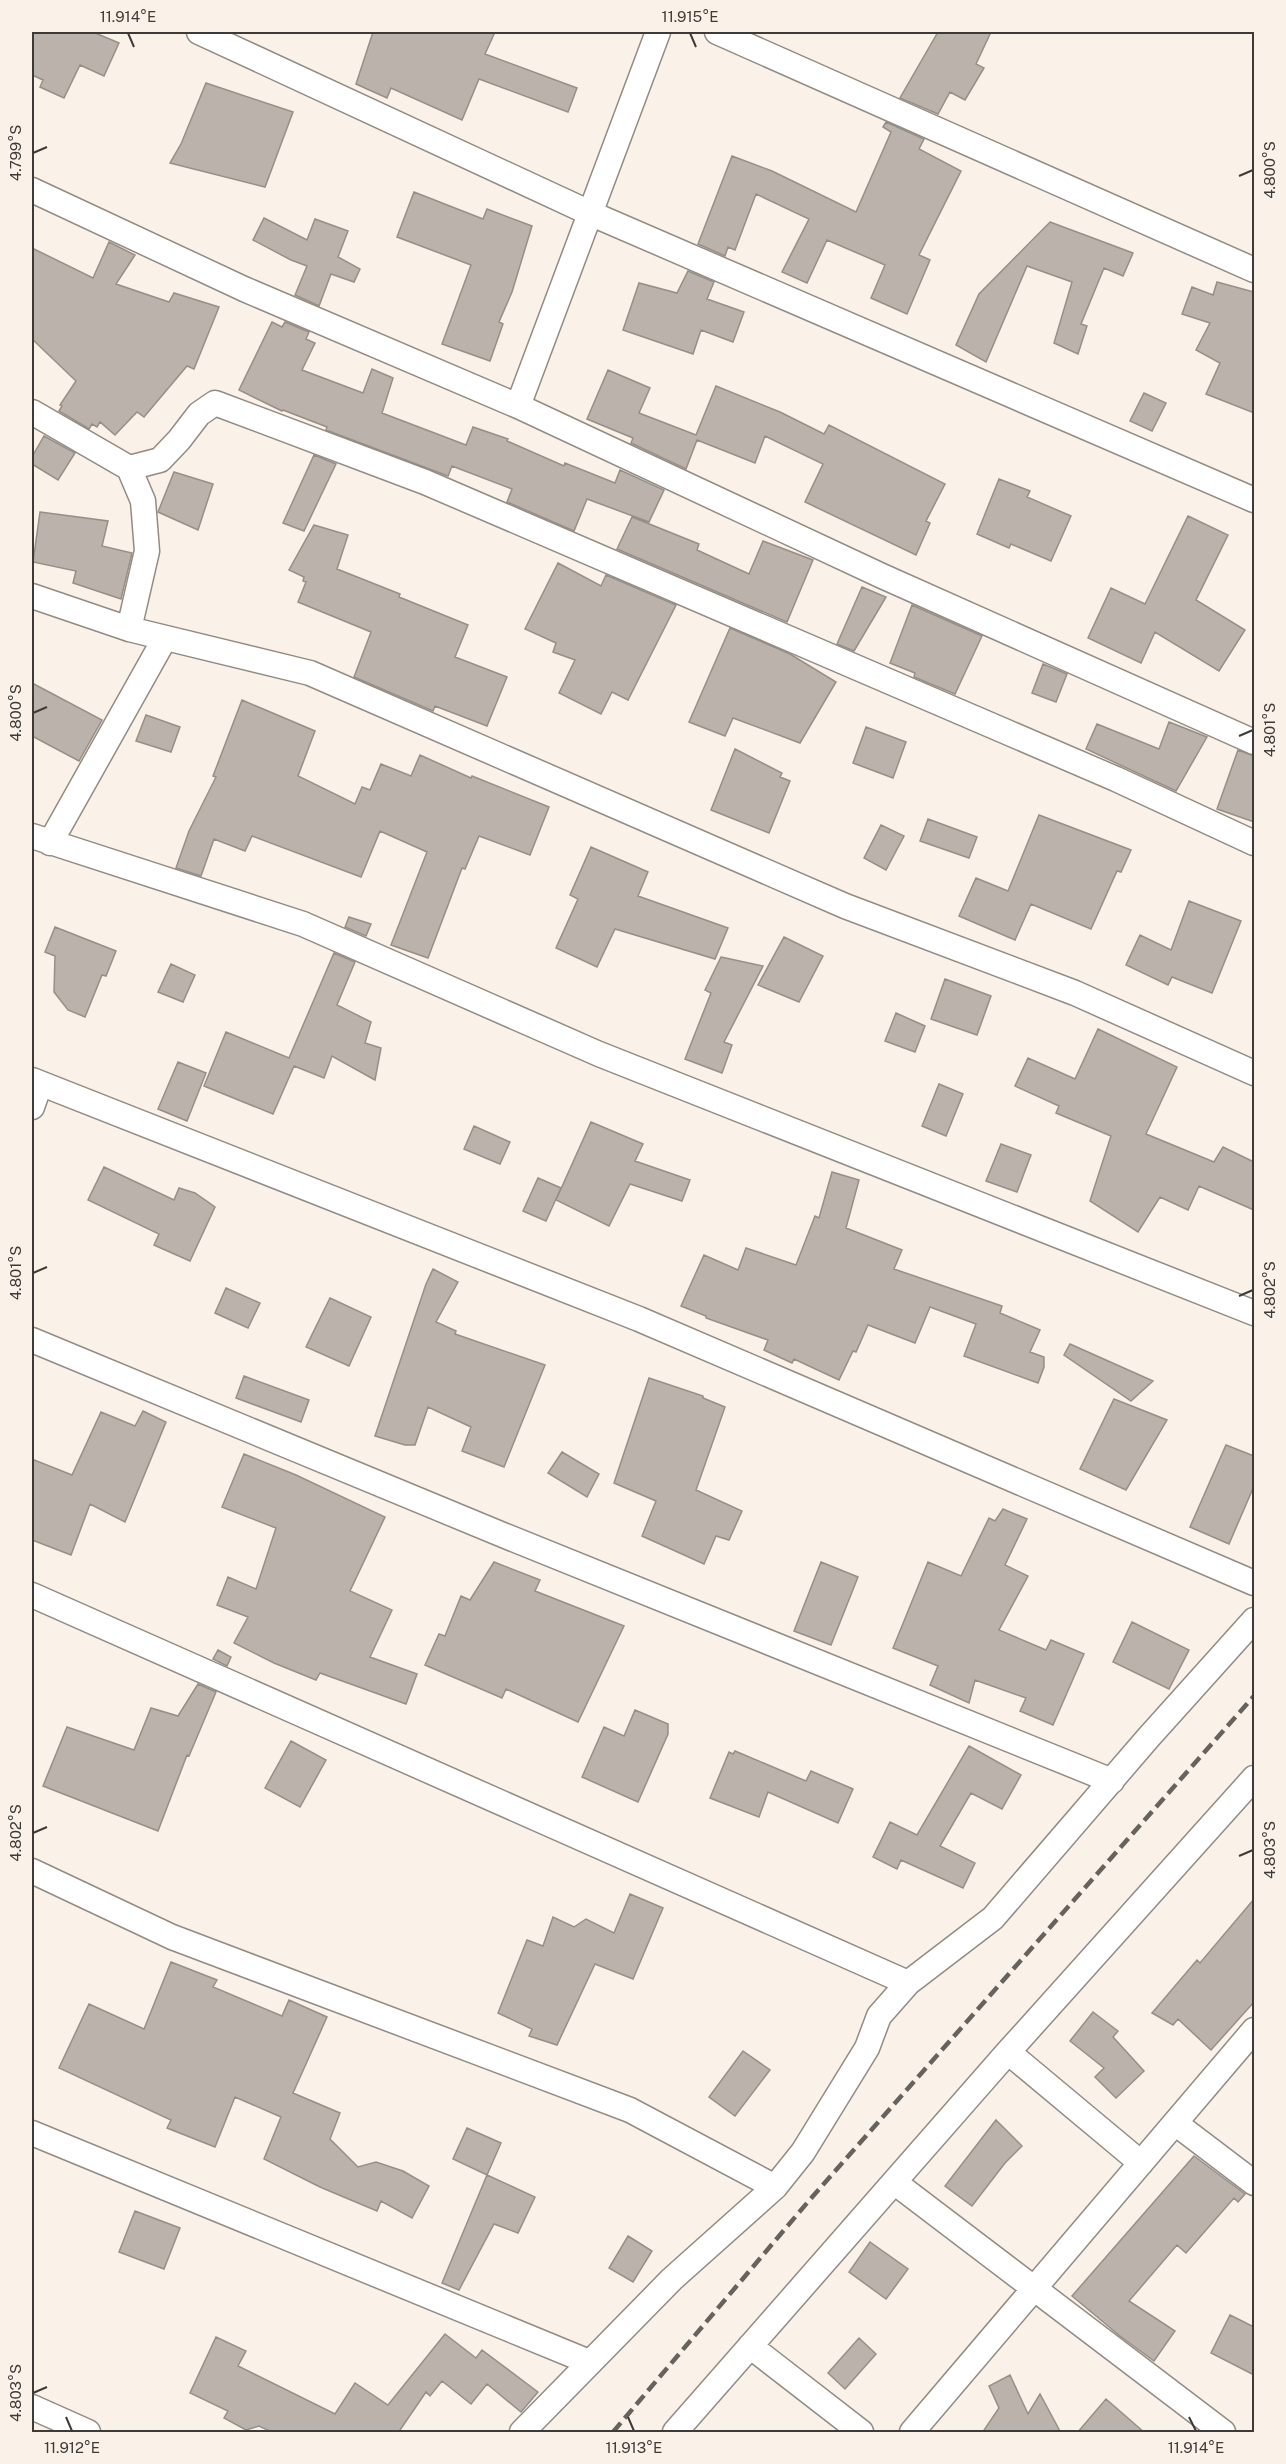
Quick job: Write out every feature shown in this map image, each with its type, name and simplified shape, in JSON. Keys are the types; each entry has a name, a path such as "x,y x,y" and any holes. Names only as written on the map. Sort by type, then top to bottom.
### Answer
{"street":[{"path":"199,32 592,214 1254,500"},
{"path":"518,406 592,214 658,32"},
{"path":"717,32 1254,270"},
{"path":"32,190 244,289 518,406 882,576 1254,742"},
{"path":"129,468 160,460 199,414 215,403 425,482 1116,779 1254,843"},
{"path":"32,411 129,468 143,501 147,551 129,629"},
{"path":"32,596 129,629 310,673 845,906 1075,993 1254,1073"},
{"path":"165,638 41,839 303,924 599,1054 1254,1312"},
{"path":"32,1107 36,1082 639,1319 1254,1583"},
{"path":"32,1340 525,1544 1112,1781"},
{"path":"32,1595 908,1983"},
{"path":"522,2433 672,2279 775,2187 803,2152 867,2048 879,2016 908,1983 993,1918 1148,1738 1254,1620"},
{"path":"675,2433 1008,2052 1254,1778"},
{"path":"32,1871 172,1937 630,2110 775,2187"},
{"path":"912,2433 1254,2030"},
{"path":"1008,2052 1141,2163"},
{"path":"1175,2123 1254,2183"},
{"path":"32,2133 589,2362"},
{"path":"894,2182 1223,2433"},
{"path":"750,2346 861,2433"},
{"path":"32,2407 88,2433"}],"building":[{"path":"32,32 93,32 119,43 104,76 80,65 64,98 40,87 43,80 32,75"},
{"path":"373,32 495,32 485,54 577,88 568,112 479,79 462,120 391,88 387,98 356,84"},
{"path":"938,32 991,32 976,64 984,68 965,100 950,92 938,114 900,98"},
{"path":"206,83 293,112 265,187 170,163 181,144"},
{"path":"886,122 924,139 919,149 961,171 919,255 930,260 907,314 871,298 885,265 827,240 807,283 782,272 809,219 756,194 735,250 728,247 725,256 698,244 732,156 772,171 856,212 891,132 883,127"},
{"path":"414,192 483,219 487,209 532,226 512,292 499,322 503,324 490,361 442,344 471,265 397,237"},
{"path":"264,218 307,240 315,219 348,231 338,257 360,269 354,282 331,274 319,306 295,295 307,266 253,240"},
{"path":"1050,222 1133,253 1123,276 1104,268 1081,324 1087,326 1078,354 1054,343 1072,282 1027,266 986,362 956,345 979,294"},
{"path":"109,242 135,255 116,284 169,302 174,293 219,307 194,369 187,366 144,417 137,412 115,435 100,422 97,427 92,424 89,429 59,411 62,406 60,405 76,381 32,339 32,248 93,278"},
{"path":"688,271 714,282 707,299 744,312 733,342 701,330 693,354 623,330 639,283 677,293"},
{"path":"1217,282 1254,292 1254,413 1206,394 1220,363 1196,350 1210,323 1182,314 1192,287 1213,295"},
{"path":"272,322 282,327 285,322 309,332 306,339 315,343 302,370 363,393 372,369 393,378 382,413 466,445 473,427 508,439 507,441 564,466 565,463 615,483 620,470 664,490 649,522 587,499 574,531 507,502 512,489 452,466 448,476 326,430 327,427 282,411 239,390"},
{"path":"608,370 650,388 639,413 696,435 716,386 780,412 824,434 829,425 945,484 926,521 930,523 916,555 805,502 823,464 765,436 755,463 697,440 686,469 631,443 633,438 587,419"},
{"path":"1144,393 1166,403 1152,431 1130,421"},
{"path":"44,436 75,453 58,480 32,464 32,457"},
{"path":"314,455 336,464 304,531 283,523"},
{"path":"174,472 213,484 198,530 158,512"},
{"path":"999,479 1030,491 1027,497 1071,516 1051,561 1011,544 1009,548 977,534"},
{"path":"40,512 108,521 102,546 132,553 121,599 73,583 76,571 33,562"},
{"path":"1188,516 1228,535 1196,600 1245,630 1219,671 1155,632 1141,663 1088,638 1111,588 1145,604"},
{"path":"632,517 699,544 697,550 749,574 763,541 813,560 787,622 617,549"},
{"path":"314,525 348,535 337,569 468,625 455,657 507,677 487,726 435,706 433,711 354,677 371,632 298,602 306,582 303,581 304,577 289,570"},
{"path":"558,563 601,586 606,575 676,605 628,700 612,692 601,714 559,693 575,660 553,652 556,643 525,629"},
{"path":"862,587 886,597 854,651 837,644"},
{"path":"912,605 982,636 955,694 914,677 915,673 890,663"},
{"path":"730,628 790,654 836,682 800,743 733,718 725,736 689,722"},
{"path":"1043,664 1067,674 1056,702 1032,693"},
{"path":"32,683 102,720 79,761 32,736"},
{"path":"242,700 315,731 298,776 355,804 362,787 370,790 381,764 411,776 420,755 471,778 472,776 549,807 530,855 479,836 465,869 462,868 428,958 391,945 427,852 380,831 361,877 252,836 245,851 214,839 201,876 176,868 189,831 216,777 213,776"},
{"path":"146,715 180,727 171,752 136,741"},
{"path":"1169,722 1207,737 1176,791 1086,749 1097,724 1159,749"},
{"path":"866,727 906,742 893,778 853,763"},
{"path":"735,749 782,773 780,777 790,781 769,833 711,810"},
{"path":"1238,750 1254,756 1254,822 1217,809"},
{"path":"1039,815 1131,850 1121,872 1117,871 1091,929 1031,904 1015,940 959,916 976,878 1008,891"},
{"path":"928,819 977,837 969,858 920,841"},
{"path":"881,825 904,836 886,870 864,858"},
{"path":"591,847 648,872 638,896 728,928 715,959 615,929 597,967 556,948 578,899 570,895"},
{"path":"1189,901 1241,921 1212,993 1172,977 1168,985 1126,965 1140,935 1171,950"},
{"path":"349,917 371,924 366,936 345,927"},
{"path":"55,927 116,951 106,976 102,975 85,1017 68,1010 54,992 55,956 45,952"},
{"path":"784,937 823,956 799,1002 758,985"},
{"path":"334,953 355,962 337,1005 371,1022 365,1043 381,1048 375,1080 332,1056 324,1078 294,1066 273,1114 204,1086 226,1032 289,1058"},
{"path":"721,957 763,966 724,1042 732,1045 722,1073 685,1059 711,993 705,990"},
{"path":"171,964 195,975 183,1002 158,992"},
{"path":"945,979 991,996 977,1035 931,1019"},
{"path":"896,1013 925,1026 915,1052 885,1041"},
{"path":"1098,1029 1177,1067 1146,1134 1214,1162 1223,1147 1254,1162 1254,1210 1199,1186 1188,1210 1160,1197 1138,1232 1090,1201 1111,1136 1056,1113 1059,1106 1015,1086 1028,1058 1075,1079"},
{"path":"178,1062 206,1073 187,1121 158,1109"},
{"path":"939,1084 963,1094 946,1136 922,1126"},
{"path":"591,1122 643,1144 635,1161 690,1180 682,1201 630,1184 609,1226 556,1200"},
{"path":"474,1126 510,1142 500,1164 464,1149"},
{"path":"1001,1144 1031,1155 1017,1192 986,1181"},
{"path":"104,1167 174,1200 179,1188 195,1193 215,1207 190,1261 154,1245 159,1234 88,1200"},
{"path":"832,1172 859,1180 846,1228 902,1250 894,1269 1002,1306 1000,1313 1040,1330 1030,1352 1044,1357 1044,1367 1038,1383 964,1356 976,1324 930,1307 915,1343 868,1325 856,1352 853,1351 839,1380 794,1359 792,1363 764,1350 768,1340 706,1318 706,1316 681,1306 704,1255 738,1270 746,1248 796,1265 815,1216 819,1218"},
{"path":"538,1178 561,1188 546,1221 523,1211"},
{"path":"433,1269 458,1282 436,1322 456,1331 455,1334 545,1365 504,1467 462,1451 471,1427 428,1407 415,1445 405,1445 375,1436"},
{"path":"226,1288 260,1303 248,1328 215,1313"},
{"path":"330,1298 371,1317 349,1366 306,1347"},
{"path":"1070,1344 1153,1381 1131,1401 1064,1355"},
{"path":"244,1376 309,1400 301,1422 236,1398"},
{"path":"649,1378 703,1396 725,1407 696,1490 742,1511 729,1540 716,1536 704,1564 642,1536 656,1501 614,1483"},
{"path":"1114,1399 1167,1420 1126,1490 1080,1469"},
{"path":"143,1411 166,1422 125,1522 90,1504 71,1555 32,1540 32,1459 72,1475 101,1412 135,1426"},
{"path":"1226,1445 1254,1456 1254,1486 1229,1544 1190,1527"},
{"path":"562,1452 599,1474 587,1497 548,1473"},
{"path":"244,1454 296,1475 385,1517 350,1591 392,1610 370,1657 417,1674 406,1704 320,1673 316,1680 234,1643 248,1617 217,1605 228,1577 256,1589 276,1528 222,1507"},
{"path":"1003,1509 1027,1519 1005,1565 1028,1576 999,1630 1046,1650 1051,1640 1084,1654 1053,1725 1020,1711 1026,1698 975,1680 969,1703 930,1685 938,1666 893,1648 928,1562 961,1576 989,1518 995,1521"},
{"path":"494,1562 540,1580 535,1591 624,1626 578,1722 506,1689 502,1698 425,1665 439,1634 445,1636 461,1596 470,1600"},
{"path":"821,1562 858,1577 831,1645 794,1631"},
{"path":"1132,1622 1189,1650 1169,1689 1113,1662"},
{"path":"218,1650 231,1657 227,1666 213,1659"},
{"path":"198,1684 216,1692 189,1756 187,1755 158,1831 43,1786 67,1727 134,1750 151,1708 178,1716"},
{"path":"635,1710 668,1724 668,1734 638,1802 582,1777 604,1727 624,1736"},
{"path":"291,1741 326,1760 300,1807 265,1788"},
{"path":"969,1746 1021,1775 1002,1809 971,1793 940,1846 975,1863 963,1888 901,1860 897,1869 873,1857 890,1822 917,1835"},
{"path":"735,1751 806,1781 811,1771 853,1789 838,1823 768,1792 759,1817 710,1798 729,1752 733,1754"},
{"path":"630,1894 663,1908 633,1979 595,1964 557,2045 529,2036 532,2029 498,2013 527,1940 543,1946 553,1917 574,1927 586,1919 614,1933"},
{"path":"1254,1899 1254,2002 1211,2050 1178,2019 1173,2025 1152,2013 1197,1960 1200,1963"},
{"path":"171,1962 217,1980 213,1987 282,2016 289,2000 327,2017 293,2093 340,2113 330,2139 358,2167 376,2162 403,2171 429,2186 412,2218 381,2201 377,2211 320,2187 264,2159 281,2117 235,2097 215,2147 167,2128 171,2120 59,2068 89,2004 144,2029"},
{"path":"1093,2012 1118,2031 1113,2037 1144,2071 1116,2098 1095,2077 1104,2068 1070,2041"},
{"path":"743,2051 770,2070 735,2116 709,2097"},
{"path":"996,2120 1022,2146 1005,2163 972,2206 945,2186"},
{"path":"467,2128 501,2143 487,2175 453,2159"},
{"path":"1194,2156 1245,2194 1238,2202 1234,2198 1186,2253 1177,2245 1129,2301 1175,2331 1154,2361 1072,2296"},
{"path":"487,2175 535,2197 518,2233 494,2224 459,2290 442,2283"},
{"path":"135,2211 180,2228 164,2269 119,2252"},
{"path":"628,2236 652,2251 633,2282 609,2268"},
{"path":"870,2242 908,2269 886,2299 849,2272"},
{"path":"1230,2315 1254,2327 1254,2375 1211,2353"},
{"path":"445,2334 476,2358 482,2350 538,2392 521,2412 487,2384 471,2404 442,2381 430,2396 426,2392 398,2433 274,2433 259,2426 246,2430 224,2418 228,2411 190,2393 216,2337 246,2351 238,2366 335,2414 355,2383 388,2405"},
{"path":"859,2338 876,2354 845,2389 828,2373"},
{"path":"1010,2375 1028,2414 1040,2394 1061,2433 982,2433 999,2408 989,2386"},
{"path":"1106,2399 1145,2433 1077,2433"}],"railway":[{"path":"613,2432 807,2203 1254,1696"}]}
